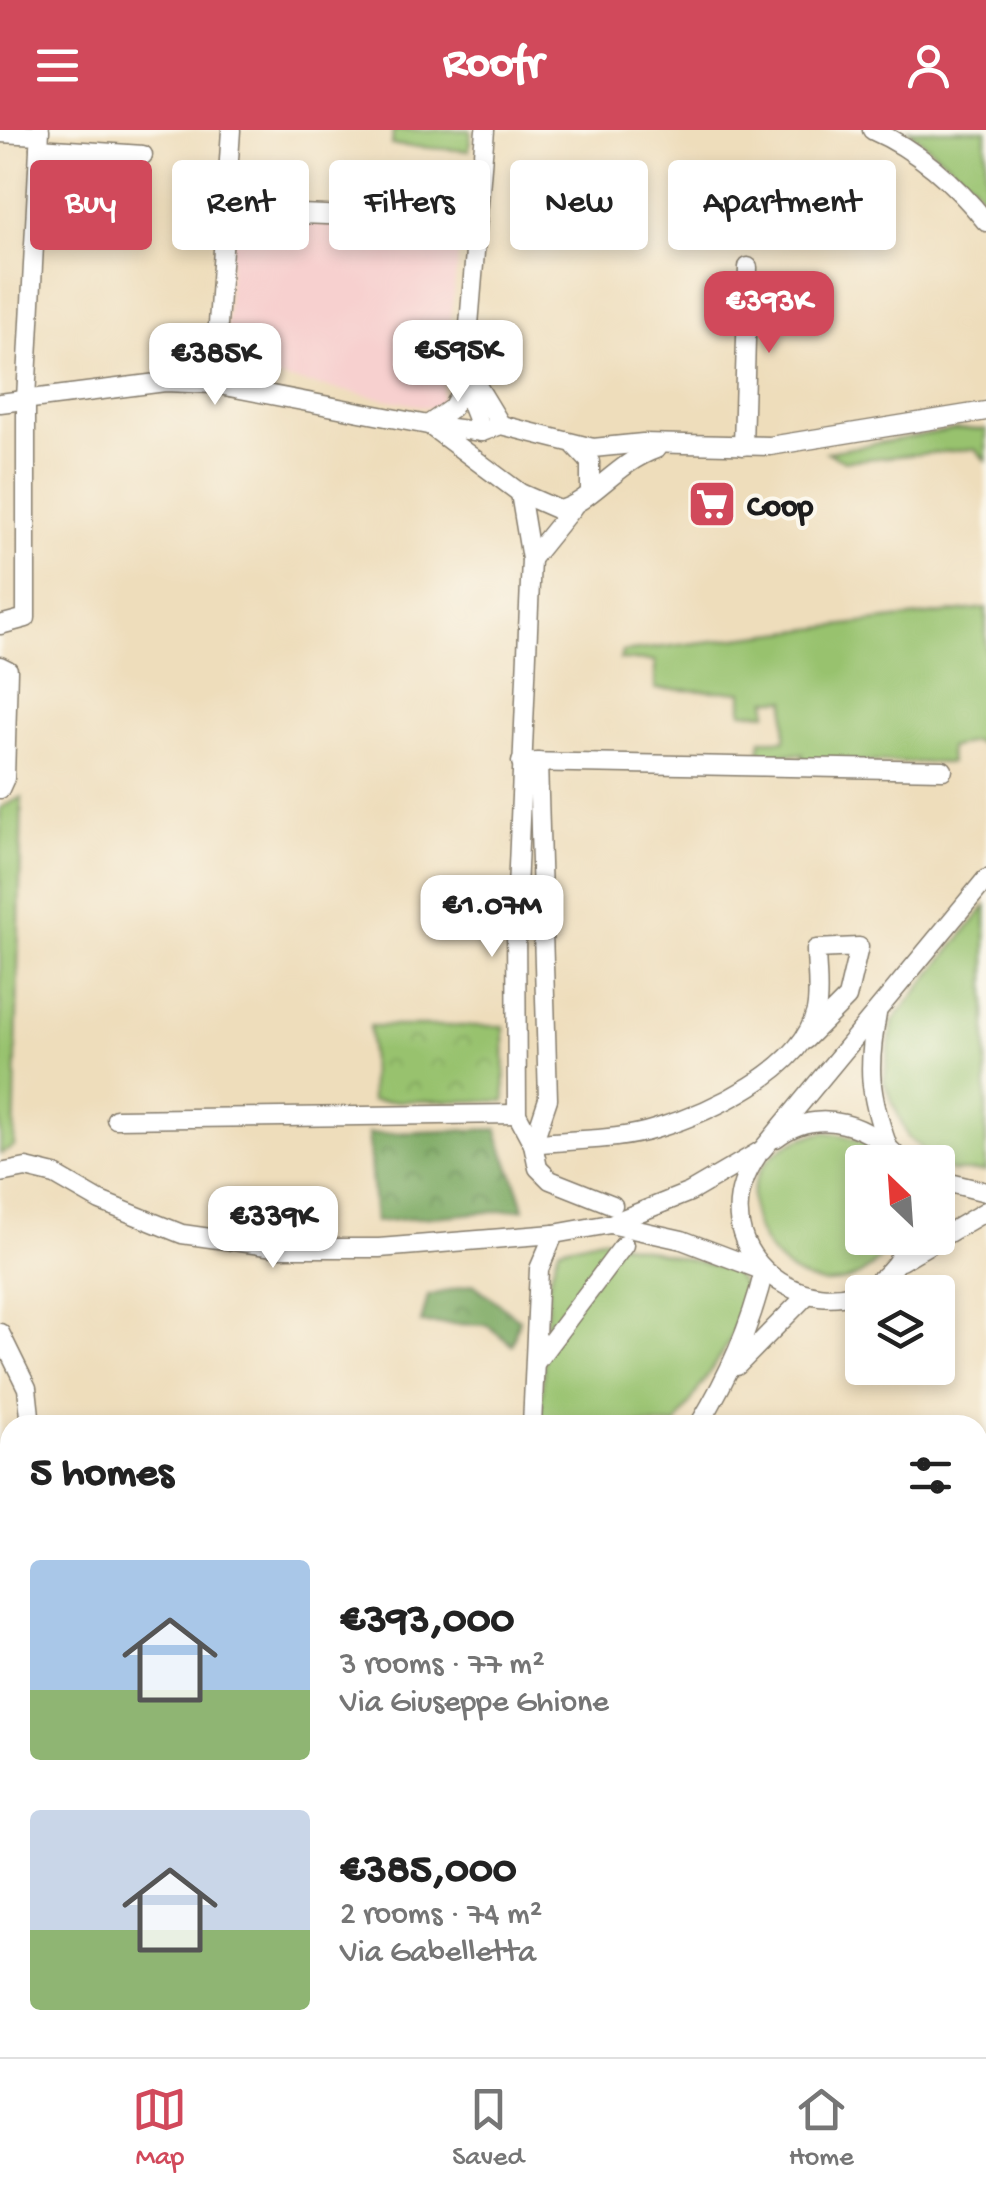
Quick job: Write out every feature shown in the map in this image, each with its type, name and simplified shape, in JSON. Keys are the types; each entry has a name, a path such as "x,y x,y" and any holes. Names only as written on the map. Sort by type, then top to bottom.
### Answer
{"street":[{"path":"229,160 231,130"},
{"path":"483,160 485,130"},
{"path":"872,130 901,142 986,221"},
{"path":"0,133 143,155"},
{"path":"0,625 26,618 26,399 39,138"},
{"path":"214,384 223,250"},
{"path":"475,250 465,378 482,432 476,452 478,462"},
{"path":"743,446 748,267"},
{"path":"428,424 452,408 465,378"},
{"path":"465,378 501,424 575,446 743,446 836,438 983,413"},
{"path":"0,403 165,382 214,384 482,432 501,424"},
{"path":"428,424 520,493 560,510 573,506"},
{"path":"575,446 590,462 590,492"},
{"path":"531,559 573,506 634,456 665,446"},
{"path":"520,493 531,559 530,762 548,1100 533,1144"},
{"path":"0,666 8,670 5,778 0,789"},
{"path":"530,762 942,770"},
{"path":"530,762 516,914 518,1114 533,1144 538,1168 550,1180 604,1198 612,1214 764,1272 807,1295 832,1298 878,1281 896,1264 986,1211"},
{"path":"764,1272 748,1250 740,1224 739,1198 747,1172 986,879"},
{"path":"533,1144 653,1130 741,1091 787,1061 847,998 859,948 816,949 817,1010 805,1040"},
{"path":"878,1008 869,1056 870,1097 887,1144"},
{"path":"116,1119 518,1114"},
{"path":"0,1173 26,1168 55,1175 100,1202 182,1234 281,1248 379,1248 554,1234 690,1192 762,1150 783,1132 810,1123 837,1121 864,1129 887,1144"},
{"path":"955,1184 986,1192"},
{"path":"533,1415 539,1269 554,1234"},
{"path":"536,1362 624,1244"},
{"path":"896,1264 901,1255"},
{"path":"705,1415 730,1374 752,1320 764,1272"},
{"path":"730,1374 807,1295"},
{"path":"0,1334 27,1388 30,1415"}],"shaded area":[{"path":"309,221 329,222 329,250 459,250 440,410 225,367 230,250 309,250"}],"green space":[{"path":"393,130 471,130 469,151 392,145"},
{"path":"908,130 986,130 986,200 971,182"},
{"path":"957,429 986,430 986,461 975,449 845,461 827,452"},
{"path":"986,608 986,747 973,741 949,748 950,763 802,761 803,754 759,755 761,740 785,740 786,700 767,700 767,713 742,712 742,692 655,689 655,661 620,660 622,652"},
{"path":"22,797 14,1147 0,1154 0,808"},
{"path":"986,906 986,1171 955,1171 955,1145 917,1145 908,1138 884,1082 893,1021"},
{"path":"370,1026 504,1026 505,1101 371,1101"},
{"path":"497,1129 524,1209 375,1222 368,1134"},
{"path":"826,1132 866,1145 845,1145 845,1255 879,1255 861,1274 825,1283 792,1272 767,1247 753,1214 756,1180 779,1150"},
{"path":"601,1238 731,1270 749,1291 730,1340 682,1415 541,1415 549,1280 559,1248"},
{"path":"473,1284 519,1319 512,1345 487,1325 421,1323 428,1296"}],"place":[{"name":"Coop","path":"712,504"}]}
